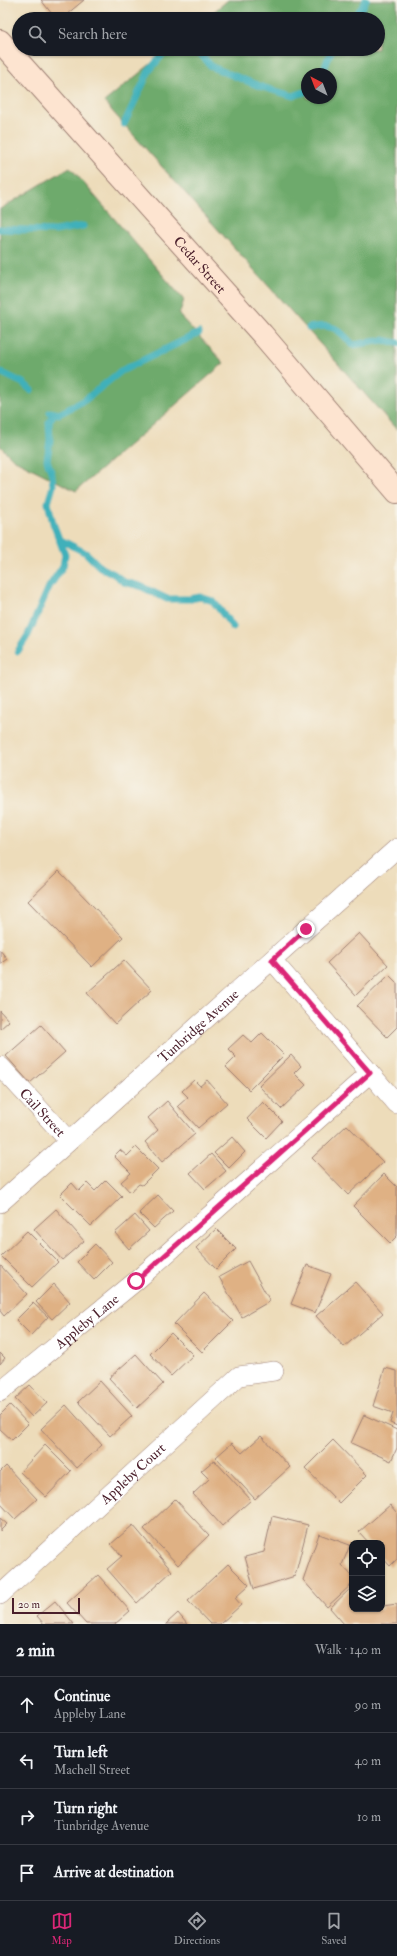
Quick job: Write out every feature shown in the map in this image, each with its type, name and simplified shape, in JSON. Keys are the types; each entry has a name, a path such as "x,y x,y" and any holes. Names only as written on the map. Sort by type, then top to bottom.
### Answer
{"main road":[{"name":"Cedar Street","path":"0,41 12,54"},
{"name":"Cedar Street","path":"13,56 262,334 397,492"}],"street":[{"name":"Tunbridge Avenue","path":"0,1203 397,848"},
{"path":"272,960 397,1104"},
{"name":"Cail Street","path":"0,1066 69,1141"},
{"name":"Appleby Lane","path":"0,1392 136,1281 370,1073"},
{"name":"Appleby Court","path":"0,1595 239,1376 274,1371"}],"green space":[{"path":"228,0 397,0 397,430 104,102 160,56 385,56 385,12 213,12"},
{"path":"70,167 184,300 179,315 224,363 76,491 13,459 0,446 0,209"}],"building":[{"path":"41,0 84,0 69,12 50,12"},
{"path":"59,871 123,937 92,967 28,901"},
{"path":"359,933 388,965 356,995 327,963"},
{"path":"0,950 7,959 0,964"},
{"path":"124,960 152,990 115,1024 87,993"},
{"path":"389,975 397,983 397,1027 387,1037 357,1006"},
{"path":"0,1011 9,1021 0,1029"},
{"path":"41,1025 65,1052 30,1083 6,1056"},
{"path":"262,1033 284,1055 249,1090 226,1067 236,1057 228,1049 243,1035 252,1043"},
{"path":"291,1055 301,1066 294,1073 306,1085 281,1109 259,1086"},
{"path":"194,1080 200,1086 207,1080 227,1103 198,1128 178,1106 188,1097 182,1091"},
{"path":"167,1101 195,1134 162,1162 145,1142 158,1130 148,1118"},
{"path":"263,1102 282,1121 266,1138 247,1119"},
{"path":"347,1125 383,1162 348,1195 312,1158"},
{"path":"232,1137 245,1152 229,1168 214,1153"},
{"path":"136,1147 158,1169 142,1185 139,1184 130,1192 121,1182 131,1173 114,1156 120,1150 127,1156"},
{"path":"211,1154 226,1171 205,1189 190,1173"},
{"path":"384,1174 397,1187 397,1236 390,1243 353,1206"},
{"path":"106,1180 122,1196 91,1226 60,1195 72,1183 79,1191 87,1183 95,1191"},
{"path":"158,1195 173,1211 154,1228 139,1213"},
{"path":"56,1209 84,1241 62,1260 34,1229"},
{"path":"135,1215 149,1231 129,1249 115,1233"},
{"path":"216,1229 236,1249 216,1269 196,1248"},
{"path":"27,1231 58,1262 32,1287 1,1256"},
{"path":"95,1244 112,1262 94,1280 77,1262"},
{"path":"248,1261 270,1301 242,1317 219,1277"},
{"path":"0,1265 27,1294 4,1316 0,1311"},
{"path":"307,1265 331,1274 315,1313 291,1304"},
{"path":"355,1282 383,1313 344,1347 316,1316"},
{"path":"54,1284 70,1302 52,1319 36,1302"},
{"path":"204,1293 233,1321 202,1352 174,1324"},
{"path":"33,1303 48,1317 31,1335 16,1320"},
{"path":"171,1333 193,1355 171,1376 150,1354"},
{"path":"0,1353 5,1358 0,1364"},
{"path":"136,1354 163,1384 137,1408 109,1378"},
{"path":"385,1368 397,1371 397,1426 390,1423 393,1413 373,1406"},
{"path":"100,1381 132,1416 110,1436 78,1402"},
{"path":"30,1385 47,1403 32,1417 15,1399"},
{"path":"10,1405 28,1424 12,1440 0,1429 0,1415"},
{"path":"66,1405 102,1445 77,1468 41,1429"},
{"path":"364,1415 397,1430 397,1448 391,1461 351,1443"},
{"path":"261,1436 290,1467 255,1499 216,1457 232,1443 242,1453"},
{"path":"333,1440 367,1475 339,1503 305,1468"},
{"path":"45,1445 71,1471 46,1497 20,1472"},
{"path":"214,1460 251,1500 222,1526 193,1494 209,1479 201,1471"},
{"path":"6,1466 37,1499 15,1519 0,1503 0,1472"},
{"path":"175,1499 209,1535 178,1565 144,1529"},
{"path":"390,1505 397,1513 397,1559 390,1566 385,1560 385,1540 366,1540 359,1532"},
{"path":"272,1516 308,1525 295,1576 254,1589 245,1557 264,1552"},
{"path":"0,1518 7,1524 0,1531"},
{"path":"133,1525 172,1571 137,1603 107,1569 122,1556 111,1544"},
{"path":"319,1534 349,1545 342,1565 349,1573 349,1587 327,1607 303,1580"},
{"path":"228,1564 249,1585 235,1598 241,1605 220,1624 210,1624 188,1601"},
{"path":"98,1575 130,1611 115,1624 86,1624 67,1603"},
{"path":"349,1590 349,1612 385,1612 385,1606 397,1604 397,1624 344,1624 330,1608"},
{"path":"55,1601 74,1624 44,1624 37,1616"},
{"path":"178,1613 187,1624 166,1624"}],"waterway":[{"path":"358,12 366,0"},
{"path":"124,124 149,71 161,56"},
{"path":"202,56 212,67 262,87 293,96 301,93"},
{"path":"324,68 329,56"},
{"path":"0,229 55,231 83,226"},
{"path":"309,328 324,326 334,328 343,334 353,345 383,340 397,343"},
{"path":"50,412 59,414 85,400 121,371 199,333"},
{"path":"0,372 23,383 31,390"},
{"path":"18,651 28,635 49,587 63,566 65,555 53,523 48,503 53,486 52,474 47,460 50,440 49,422 54,413"},
{"path":"59,539 86,553 101,568 114,574 124,582 140,586 167,599 190,599 200,597 213,601 233,627"}],"route":[{"path":"136,1281 370,1073 272,960 306,929"}]}
